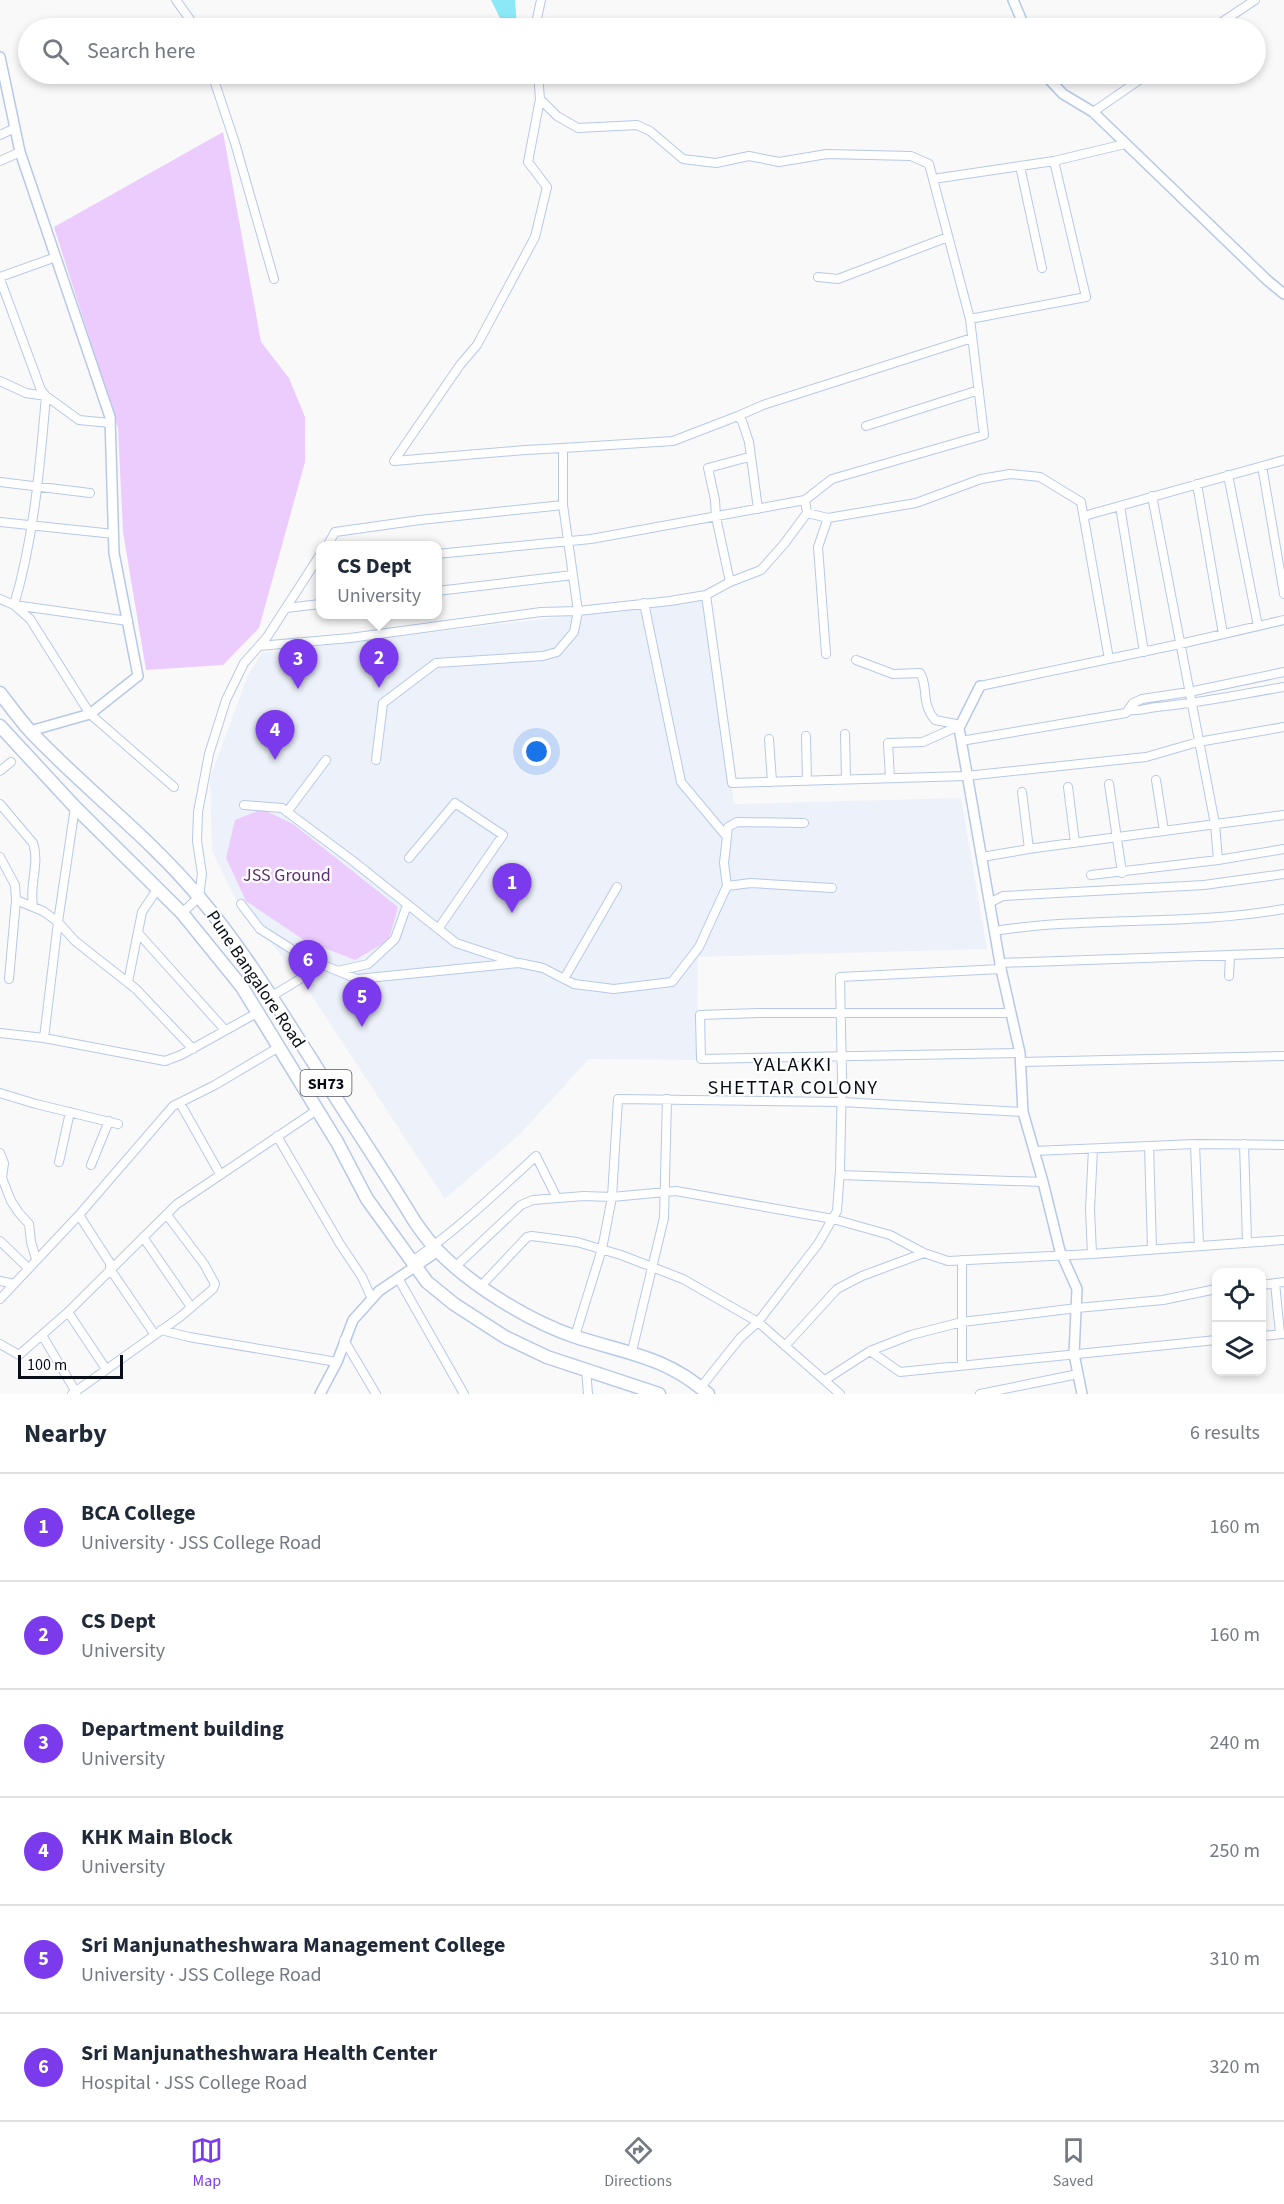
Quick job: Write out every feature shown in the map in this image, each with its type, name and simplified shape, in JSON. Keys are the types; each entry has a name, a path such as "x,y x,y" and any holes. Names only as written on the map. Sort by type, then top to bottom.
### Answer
{"main road":[{"name":"Pune Bangalore Road","path":"0,693 30,731 98,798 140,834 199,897 246,957 415,1222 436,1248 480,1287 520,1311 575,1336 632,1351 673,1368 705,1390"},
{"name":"Pune Bangalore Road","path":"0,726 75,807 182,913 242,987 337,1142 367,1199 427,1282 486,1326 547,1357 659,1394"}],"street":[{"path":"176,0 189,18"},
{"path":"537,18 541,0"},
{"path":"1013,0 1021,18"},
{"path":"1228,18 1255,0"},
{"path":"0,57 4,98 15,128 20,152 100,387 110,423 114,553 138,676 90,714 30,731"},
{"path":"215,84 236,143 274,279"},
{"path":"539,84 540,99 528,162 546,187 535,237 477,345 460,365 394,462 525,450 673,441 763,405 972,338"},
{"path":"1054,84 1063,94 1093,112 1284,294"},
{"path":"1093,112 1134,84"},
{"path":"442,554 569,541 716,518 805,500 832,479 984,435 970,319 929,164 911,156 827,154 779,162 749,156 716,163 683,159 650,131 637,125 579,128 557,116 540,99"},
{"path":"0,135 15,128"},
{"path":"933,179 1054,161 1125,144"},
{"path":"0,161 20,152"},
{"path":"970,319 1086,297 1054,161"},
{"path":"1020,166 1042,268"},
{"path":"818,277 837,279 948,237"},
{"path":"56,257 0,278 41,390 79,420 110,423"},
{"path":"0,381 26,393 46,396"},
{"path":"866,426 979,390"},
{"path":"14,605 23,574 37,486 46,396"},
{"path":"738,416 749,442 749,458 755,478 758,509"},
{"path":"376,760 383,703 436,663 543,656 557,652 574,632 578,611 563,505 563,448"},
{"path":"730,582 708,468 749,458"},
{"path":"1084,516 1284,460"},
{"path":"1262,466 1284,594"},
{"path":"807,513 828,518 916,503 981,479 1010,474 1040,477 1081,502 1110,659"},
{"path":"1228,475 1258,626"},
{"path":"0,482 90,493"},
{"path":"1197,484 1223,634"},
{"path":"1152,496 1215,824 1218,860"},
{"path":"259,646 350,638 541,612 578,611 706,596 730,582 761,570 807,513 805,500"},
{"path":"330,541 335,532 420,520 563,505"},
{"path":"1119,506 1144,652"},
{"path":"826,654 818,547 828,518"},
{"path":"0,522 114,534"},
{"path":"182,913 199,897 202,874 197,841 198,812 209,753 226,700 244,663 259,646 316,566"},
{"path":"442,591 573,575"},
{"path":"706,596 732,783 966,776 1146,757 1198,742 1284,727"},
{"path":"0,599 14,605 128,621"},
{"path":"644,603 681,782 727,837"},
{"path":"14,605 30,619 90,714 174,787"},
{"path":"286,608 316,605"},
{"path":"1082,1394 1074,1354 1077,1289 1062,1256 1023,1112 1020,1058 1000,966 959,728 980,686 1284,620"},
{"path":"856,660 892,674 920,673 924,680 924,696 929,712 935,720 961,725"},
{"path":"961,741 1126,713 1133,703 1142,699 1189,692 1284,672"},
{"path":"1130,710 1191,704 1284,687"},
{"path":"890,778 888,743 923,742 961,725"},
{"path":"845,734 846,780"},
{"path":"806,736 807,781"},
{"path":"769,740 772,782"},
{"path":"287,812 326,760"},
{"path":"0,771 11,762"},
{"path":"1156,780 1164,831"},
{"path":"1109,784 1122,873"},
{"path":"1068,787 1075,843"},
{"path":"1022,792 1029,849"},
{"path":"409,858 455,803 503,835 438,929"},
{"path":"0,804 35,848 36,860 31,894 33,906"},
{"path":"244,806 282,808 456,943 519,963 543,968 574,984 614,989 672,982 699,946 727,886 724,863 728,826 737,822 804,823"},
{"path":"44,1038 57,922 75,807"},
{"path":"982,857 1284,815"},
{"path":"1091,875 1122,873 1284,849"},
{"path":"0,856 15,885 16,900 9,979"},
{"path":"989,903 1003,896 1204,885 1284,874"},
{"path":"727,886 751,883 832,888"},
{"path":"564,979 616,887"},
{"path":"128,982 142,912 158,888"},
{"path":"16,900 43,911 57,922 70,937 128,982 193,1048"},
{"path":"241,904 260,929 304,957 357,979 519,963"},
{"path":"338,971 368,964 395,939 407,905"},
{"path":"994,931 1028,926 1227,917 1284,909"},
{"path":"139,934 225,1030"},
{"path":"705,1390 740,1338 758,1322 818,1244 837,1211 842,1102 840,977 1000,966 1284,953"},
{"path":"1229,976 1230,956"},
{"path":"272,996 323,965"},
{"path":"1011,1013 840,1012 700,1015 700,1059 842,1056 1020,1058 1284,1056"},
{"path":"0,1033 44,1038 165,1061 257,1013"},
{"path":"0,1299 79,1215 173,1106 279,1047"},
{"path":"0,1093 118,1124"},
{"path":"575,1336 602,1249 612,1197 618,1099 842,1102 1023,1112"},
{"path":"632,1351 664,1218 667,1099"},
{"path":"180,1103 220,1174"},
{"path":"0,1344 19,1355 68,1312 177,1204 316,1110"},
{"path":"59,1162 70,1112"},
{"path":"91,1165 109,1121"},
{"path":"277,1136 335,1236 362,1277 372,1299"},
{"path":"1034,1151 1195,1144 1284,1145"},
{"path":"1195,1144 1199,1246"},
{"path":"1244,1144 1247,1242"},
{"path":"1149,1146 1152,1250"},
{"path":"1092,1254 1090,1209 1093,1149"},
{"path":"0,1153 4,1163 2,1178 11,1201 29,1224 36,1259"},
{"path":"320,1394 337,1362 353,1320 379,1290 436,1248 536,1156 557,1198"},
{"path":"840,1175 1043,1182"},
{"path":"456,1266 521,1205 533,1200 612,1197 676,1191 833,1219 890,1235 924,1253 948,1261 1062,1256 1284,1240"},
{"path":"79,1215 110,1263 110,1269 158,1332 337,1362"},
{"path":"42,1335 74,1393 213,1289 215,1284 204,1264 167,1215"},
{"path":"143,1237 191,1307"},
{"path":"480,1287 527,1237 559,1238 602,1249 683,1279 758,1322 840,1394"},
{"path":"0,1241 28,1268"},
{"path":"785,1346 837,1289 862,1276 924,1253"},
{"path":"962,1260 962,1365"},
{"path":"398,1278 464,1394"},
{"path":"0,1281 14,1284"},
{"path":"1266,1336 1282,1334 1280,1283"},
{"path":"825,1380 870,1351 910,1335 962,1322 1163,1300 1212,1290"},
{"path":"68,1312 106,1370"},
{"path":"344,1340 376,1394"},
{"path":"870,1351 900,1372 1212,1340"},
{"path":"586,1369 588,1394"},
{"path":"980,1394 1020,1390 1078,1374"}],"shaded area":[{"path":"708,599 734,804 961,798 987,949 698,957 697,1060 589,1059 520,1134 445,1199 306,987 234,896 212,851 210,778 247,677 262,653"}],"green space":[{"path":"223,132 261,342 289,378 305,417 305,462 259,628 223,665 146,670 123,532 118,428 54,227"},
{"name":"JSS Ground","path":"262,809 293,824 398,907 389,940 355,960 304,940 246,901 226,858 235,820"}],"water":[{"path":"491,0 515,0 516,18 500,18"}],"place":[{"name":"CS Dept","path":"379,688"},
{"name":"Department building","path":"298,689"},
{"name":"KHK Main Block","path":"275,760"},
{"name":"BCA College","path":"512,913"},
{"name":"Sri Manjunatheshwara Health Center","path":"308,990"},
{"name":"Sri Manjunatheshwara Management College","path":"362,1027"}],"district":[{"name":"YALAKKI SHETTAR COLONY","path":"793,1076"}]}
